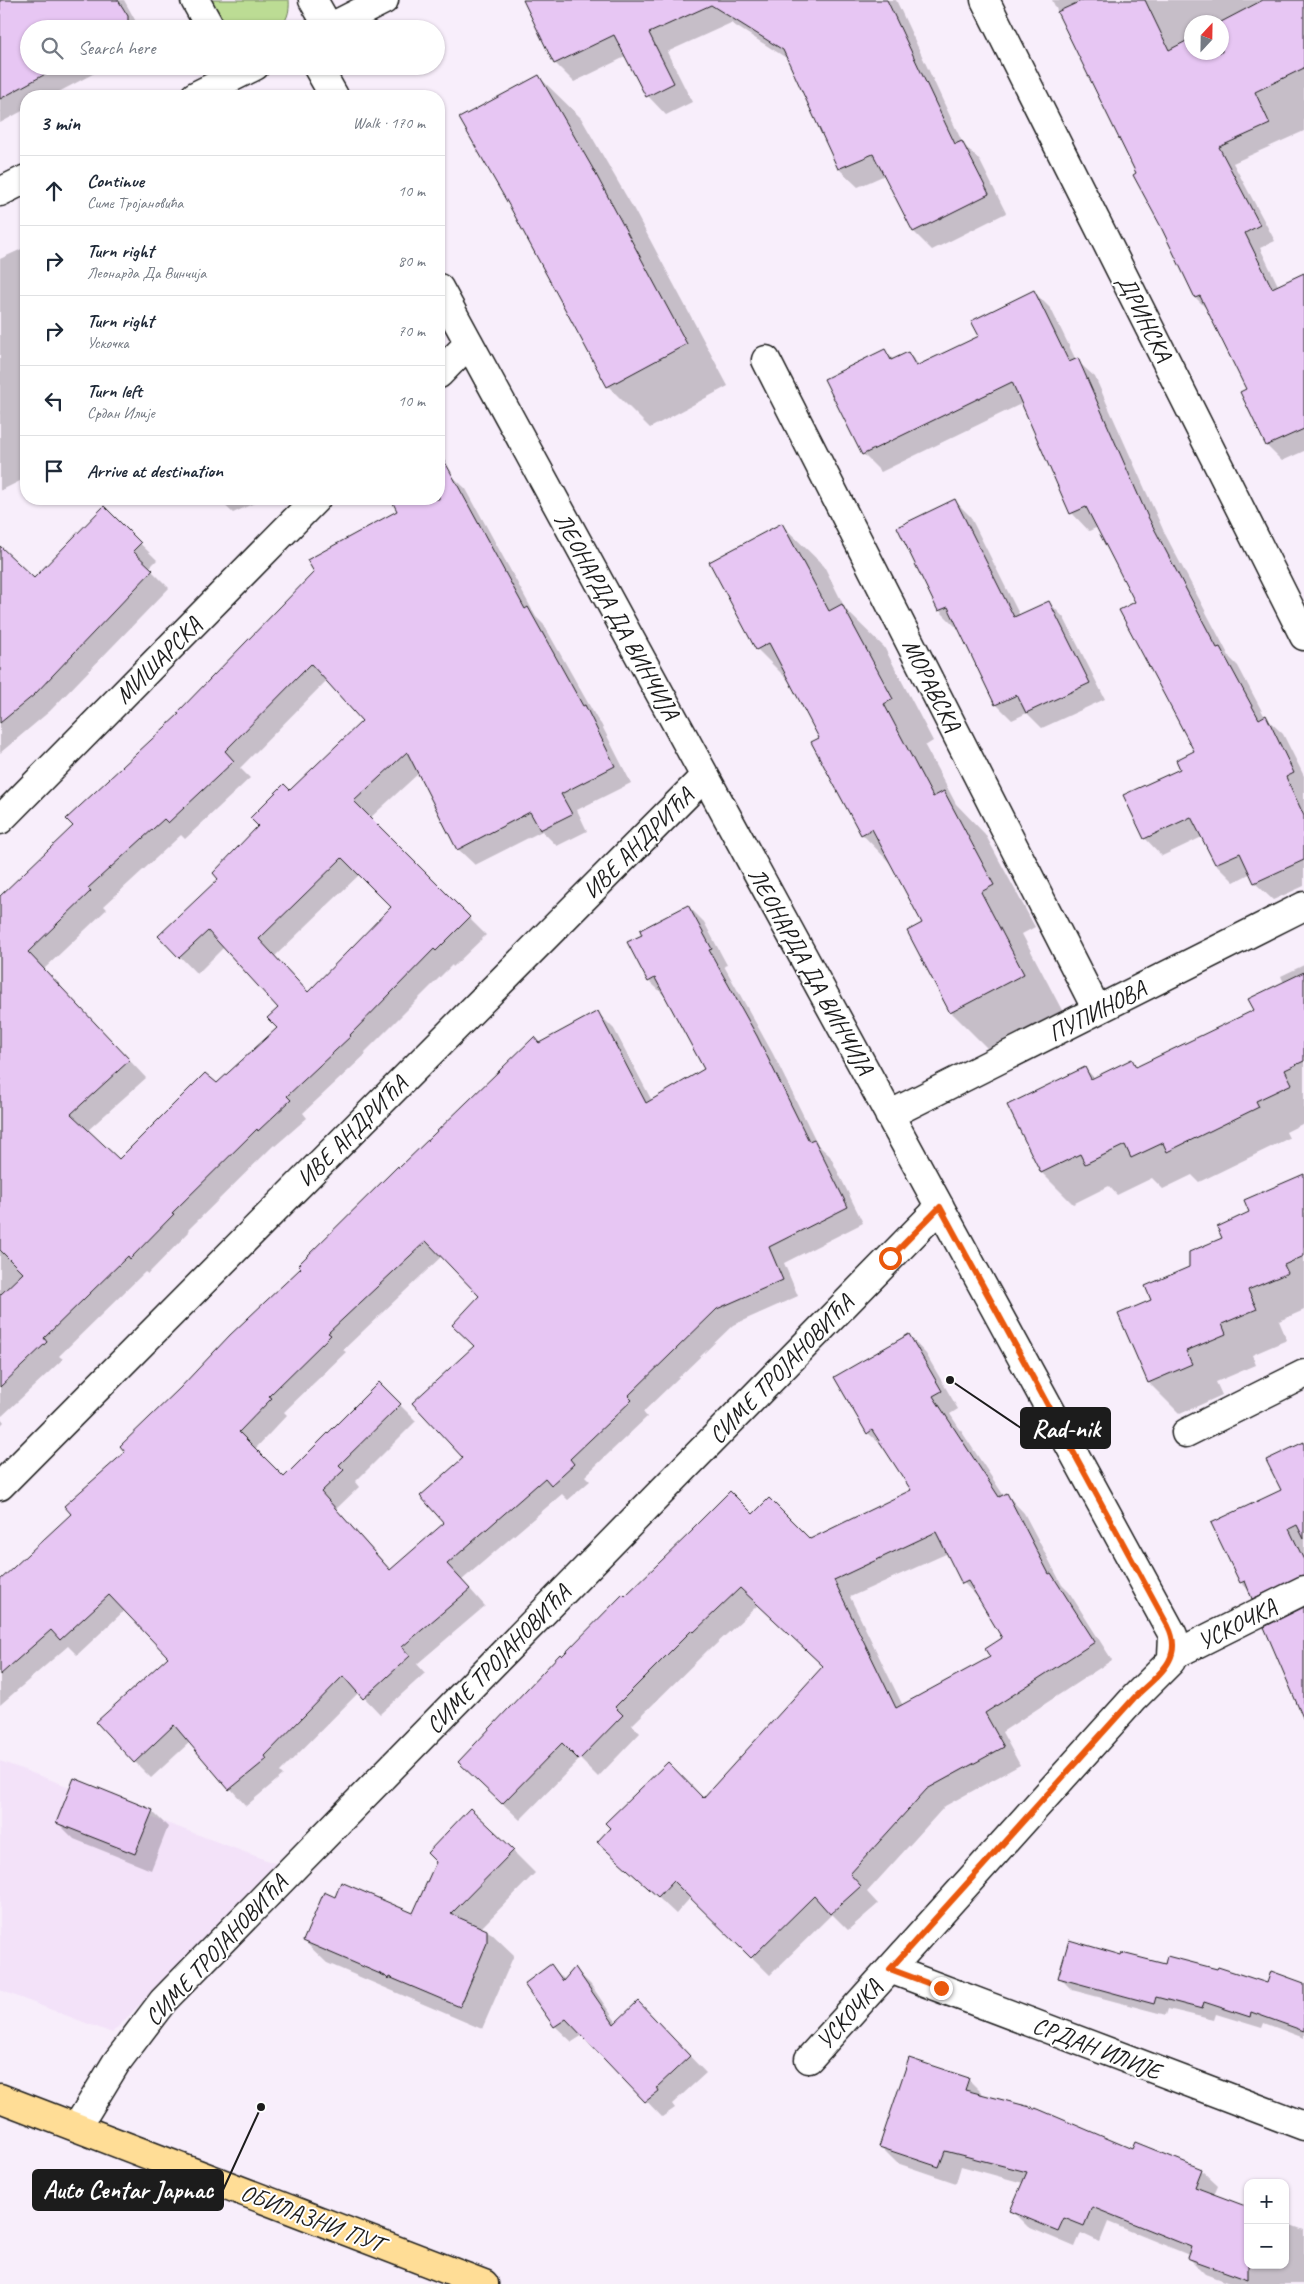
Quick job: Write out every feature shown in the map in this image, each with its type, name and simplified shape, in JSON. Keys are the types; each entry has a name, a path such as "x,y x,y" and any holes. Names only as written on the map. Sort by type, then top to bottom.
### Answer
{"main road":[{"name":"ОБИЛАЗНИ ПУТ","path":"0,2098 484,2284"}],"street":[{"path":"195,0 206,20"},
{"path":"313,0 324,20"},
{"path":"344,20 384,0"},
{"name":"ДРИНСКА","path":"985,0 1304,636"},
{"path":"205,90 231,75"},
{"path":"322,75 331,90"},
{"path":"0,192 20,182"},
{"name":"ЛЕОНАРДА ДА ВИНЧИЈА","path":"445,299 1168,1626 1174,1644 1172,1656"},
{"path":"445,368 469,344"},
{"name":"МОРАВСКА","path":"766,360 1097,1010"},
{"name":"МИШАРСКА","path":"0,820 310,505"},
{"name":"ИВЕ АНДРИЋА","path":"0,1486 705,776"},
{"name":"ПУПИНОВА","path":"889,1115 1304,906"},
{"name":"СИМЕ ТРОЈАНОВИЋА","path":"77,2127 116,2064 163,2001 940,1207"},
{"path":"1186,1433 1304,1374"},
{"name":"УСКОЧКА","path":"809,2059 1134,1698 1171,1661 1172,1656 1304,1590"},
{"name":"СРДАН ИЛИЈЕ","path":"890,1969 1304,2126"}],"shaded area":[{"path":"0,1761 277,1864 112,2033 0,1990"}],"green space":[{"path":"211,0 289,0 285,20 223,20"}],"building":[{"path":"0,0 118,0 128,16 128,20 20,20 20,75 44,75 0,99"},
{"path":"523,0 887,0 955,144 962,141 989,194 913,232 873,154 838,169 783,50 711,5 649,33 674,83 646,97 614,35 554,64"},
{"path":"1083,0 1145,0 1169,50 1184,42 1184,60 1229,60 1229,18 1263,0 1304,0 1304,68 1255,92 1270,124 1219,147 1260,225 1245,233 1272,288 1304,273 1304,429 1266,446 1240,392 1246,389 1200,296 1195,298 1160,225 1133,175 1136,173 1057,12"},
{"path":"539,75 592,167 687,344 607,387 510,207 459,118"},
{"path":"1034,290 1069,362 1078,358 1147,515 1217,648 1220,647 1259,719 1266,715 1294,773 1286,777 1304,816 1304,860 1254,883 1240,853 1215,864 1191,817 1144,839 1123,795 1180,769 1176,760 1194,751 1119,610 1135,602 1086,507 1070,514 1012,382 862,455 824,379 885,349 891,360 908,352 916,366 979,336 971,321"},
{"path":"445,462 525,609 528,607 583,706 585,705 615,766 561,794 572,814 540,830 530,812 457,850 407,752 354,801 470,917 436,951 434,949 351,1036 287,1096 291,1100 258,1131 257,1129 172,1213 174,1214 130,1259 128,1256 44,1338 47,1342 0,1387 0,1295 23,1273 0,1250 0,896 73,826 66,819 179,714 177,713 314,572 307,560 397,511 394,505 445,505","holes":["311,664 362,721 290,790 284,784 250,818 258,826 213,873 218,879 158,936 179,958 208,931 278,1008 267,1018 277,1028 217,1083 205,1073 119,1159 71,1114 130,1060 28,952 91,891 88,888 164,819 168,823 234,761 225,751","342,858 391,907 308,992 259,939"]},
{"path":"955,499 1014,617 1049,601 1090,683 1026,713 1017,695 995,705 948,607 938,611 897,527"},
{"path":"104,506 141,543 133,551 153,570 34,695 0,723 0,546 34,578"},
{"path":"782,523 829,611 842,604 893,699 884,704 933,797 944,791 994,885 981,892 1024,974 950,1013 907,931 922,923 872,829 861,835 811,742 819,738 769,643 756,650 709,562"},
{"path":"688,905 712,949 709,950 757,1036 809,1141 814,1139 848,1207 769,1247 783,1280 717,1309 628,1396 632,1400 570,1459 574,1464 551,1485 545,1478 447,1564 470,1589 402,1647 410,1656 363,1699 343,1676 265,1756 267,1759 229,1790 174,1725 134,1763 96,1722 168,1657 109,1595 60,1640 51,1630 0,1675 0,1580 71,1514 64,1506 125,1452 120,1446 180,1388 230,1335 301,1268 298,1265 398,1166 399,1168 534,1037 539,1043 598,1011 646,1103 704,1069 655,978 648,982 627,942 642,935 640,930","holes":["426,1241 479,1296 452,1325 474,1346 412,1403 463,1458 420,1496 444,1523 390,1570 321,1492 344,1470 339,1465 401,1404 379,1382 284,1477 239,1432 272,1398 269,1396 331,1335 328,1333"]},
{"path":"1304,972 1304,1061 1285,1070 1292,1084 1256,1101 1259,1107 1167,1152 1163,1143 1131,1158 1125,1145 1085,1164 1080,1154 1041,1173 1007,1105 1085,1067 1091,1079 1132,1059 1136,1067 1254,1010 1248,999"},
{"path":"1304,1174 1304,1256 1284,1265 1288,1273 1248,1290 1257,1309 1222,1324 1226,1334 1186,1351 1192,1364 1148,1383 1118,1314 1151,1300 1145,1286 1189,1267 1189,1252 1222,1238 1217,1227 1249,1212 1244,1200"},
{"path":"909,1334 942,1391 933,1396 999,1497 1007,1493 1049,1574 1051,1573 1095,1642 985,1713 1004,1747 927,1789 850,1874 861,1886 830,1914 814,1896 751,1958 673,1881 658,1897 597,1842 610,1828 605,1823 668,1762 703,1798 823,1666 740,1588 694,1632 692,1630 615,1707 623,1715 579,1760 562,1743 502,1804 458,1762 560,1654 562,1656 623,1594 625,1596 730,1491 753,1514 769,1498 810,1539 911,1490 872,1430 867,1434 834,1377","holes":["936,1532 962,1584 968,1581 1002,1638 985,1649 990,1657 896,1708 834,1580"]},
{"path":"1304,1442 1304,1539 1297,1525 1289,1529 1304,1560 1304,1575 1252,1599 1245,1581 1240,1583 1211,1523 1281,1490 1266,1460"},
{"path":"1304,1607 1304,1720 1264,1627"},
{"path":"74,1778 153,1810 135,1854 56,1823"},
{"path":"470,1808 514,1850 451,1914 487,1930 487,1943 460,2007 389,1977 388,1979 385,1976 303,1941 324,1892 335,1897 341,1882 413,1913 436,1862 427,1853"},
{"path":"1069,1940 1121,1955 1122,1953 1165,1964 1167,1956 1217,1969 1218,1967 1267,1983 1271,1971 1304,1983 1304,2031 1251,2012 1250,2017 1204,2002 1202,2009 1156,1997 1154,2004 1058,1978"},
{"path":"551,1964 563,1981 575,1967 614,2024 638,2001 690,2056 657,2087 659,2091 645,2102 566,2019 554,2027 524,1984"},
{"path":"909,2058 969,2078 965,2090 1038,2109 1132,2149 1135,2142 1202,2169 1195,2187 1244,2205 1244,2269 1248,2269 1248,2280 1187,2258 1191,2247 1092,2207 1084,2226 1064,2218 1058,2231 1010,2211 1027,2172 945,2151 939,2167 879,2147"}],"place":[{"name":"Rad-nik","path":"950,1380"},
{"name":"Auto Centar Japnac","path":"261,2107"}],"route":[{"path":"890,1258 940,1207 1173,1635 1174,1644 1174,1653 1171,1661 1134,1698 890,1969 941,1988"}]}
